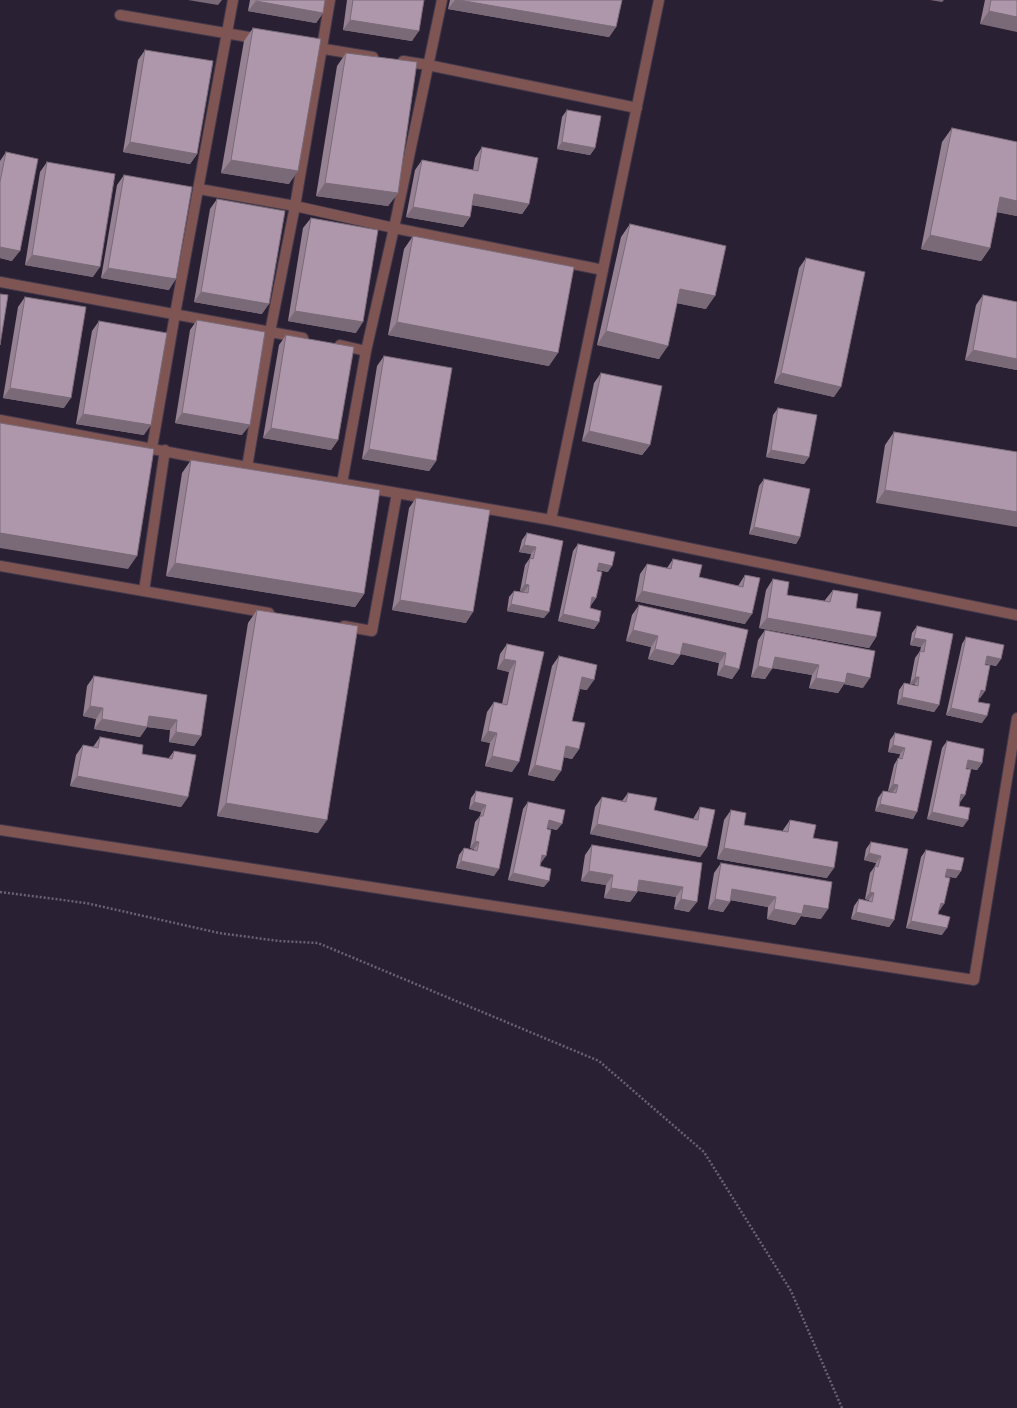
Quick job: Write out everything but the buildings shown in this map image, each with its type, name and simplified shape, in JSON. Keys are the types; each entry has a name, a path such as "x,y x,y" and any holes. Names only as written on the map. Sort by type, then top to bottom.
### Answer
{"street":[{"path":"152,448 175,314 233,0"},
{"path":"247,467 270,332 295,206 323,49 330,0"},
{"path":"342,483 366,350 394,228 442,0"},
{"path":"551,520 659,0"},
{"path":"120,15 271,40"},
{"path":"293,44 428,65 637,108"},
{"path":"199,189 295,206 394,228 603,270"},
{"path":"0,282 314,341"},
{"path":"329,343 366,350"},
{"path":"0,420 165,450 247,467 551,520 1017,615"},
{"path":"144,591 165,450"},
{"path":"334,624 372,631 397,493"},
{"path":"0,566 281,615"},
{"path":"0,830 974,980 1017,718"}],"path":[{"path":"0,892 86,903 219,933 279,941 318,943 599,1061 704,1152 791,1291 842,1408"}]}
